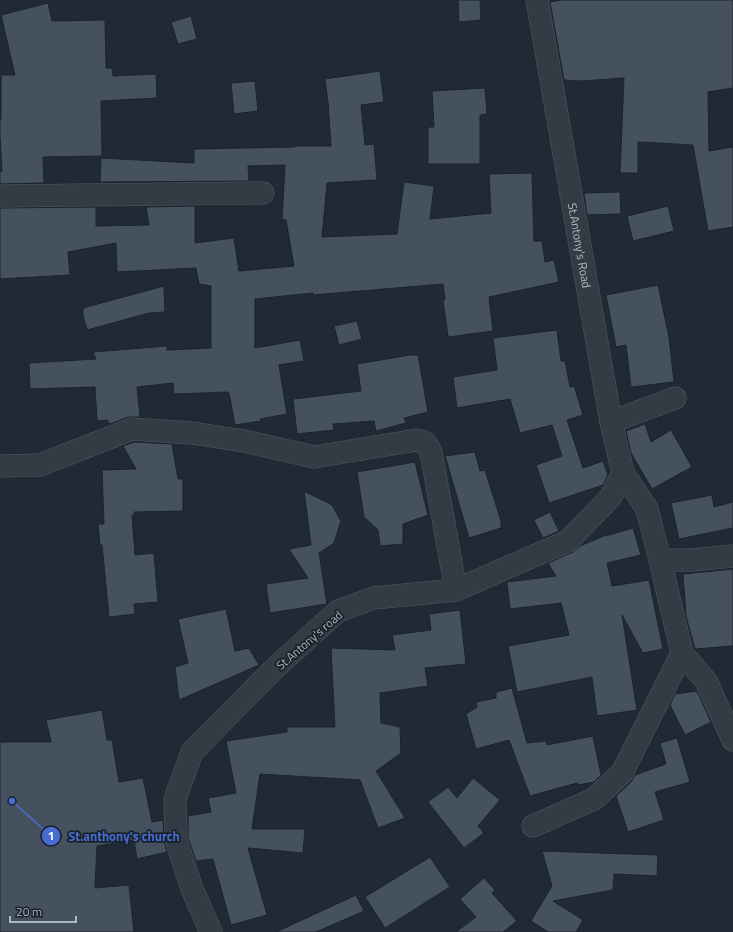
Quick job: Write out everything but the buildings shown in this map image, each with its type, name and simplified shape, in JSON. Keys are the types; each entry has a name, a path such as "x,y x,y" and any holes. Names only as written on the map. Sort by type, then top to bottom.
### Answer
{"street":[{"name":"St.Antony's Road","path":"537,0 611,422"},
{"path":"0,196 263,193"},
{"path":"675,398 611,422 623,473 648,509 682,653 706,681 733,740"},
{"path":"0,466 40,465 132,429 192,433 237,440 314,457 417,440 426,443 431,452 456,590"},
{"name":"St.Antony's road","path":"211,932 192,889 176,840 175,799 192,752 275,668 338,611 374,598 456,590 568,541 610,498 623,473"},
{"path":"660,560 693,560 733,556"},
{"path":"533,826 594,799 622,773 682,653"}],"place":[{"name":"St.anthony's church","path":"12,801"}]}
